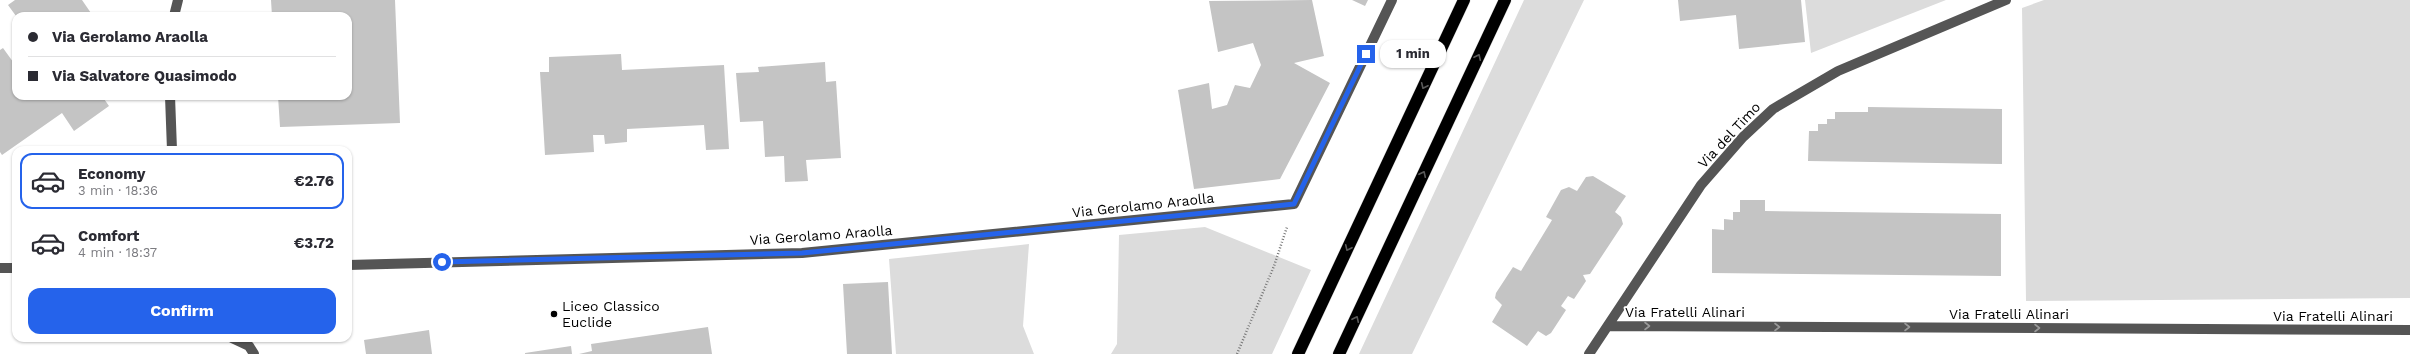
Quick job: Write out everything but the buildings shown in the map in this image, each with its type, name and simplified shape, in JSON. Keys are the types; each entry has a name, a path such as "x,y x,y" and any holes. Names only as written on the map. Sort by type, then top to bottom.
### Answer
{"highway":[{"path":"1298,354 1464,0"},
{"path":"1339,354 1505,0"}],"street":[{"path":"175,12 178,0"},
{"path":"1294,204 1392,0"},
{"name":"Via del Timo","path":"1589,354 1701,185 1743,137 1773,109 1838,71 2006,0"},
{"path":"170,100 172,146"},
{"name":"Via Gerolamo Araolla","path":"352,265 802,253 1294,204"},
{"path":"0,268 12,268"},
{"name":"Via Fratelli Alinari","path":"1608,326 2410,330"},
{"path":"240,342 249,346 254,354"}],"path":[{"path":"1237,354 1274,266 1294,204"}],"shaded area":[{"path":"1524,0 1584,0 1412,354 1359,354"},
{"path":"1805,0 1946,0 1811,53"},
{"path":"2044,0 2410,0 2410,298 2026,301 2022,8"},
{"path":"1205,227 1311,270 1272,354 1111,354 1117,344 1119,235"},
{"path":"1029,244 1023,326 1034,354 896,354 889,259"}],"place":[{"name":"Liceo Classico Euclide","path":"554,314"}],"route":[{"path":"442,262 802,253 1294,204 1366,54"}]}
